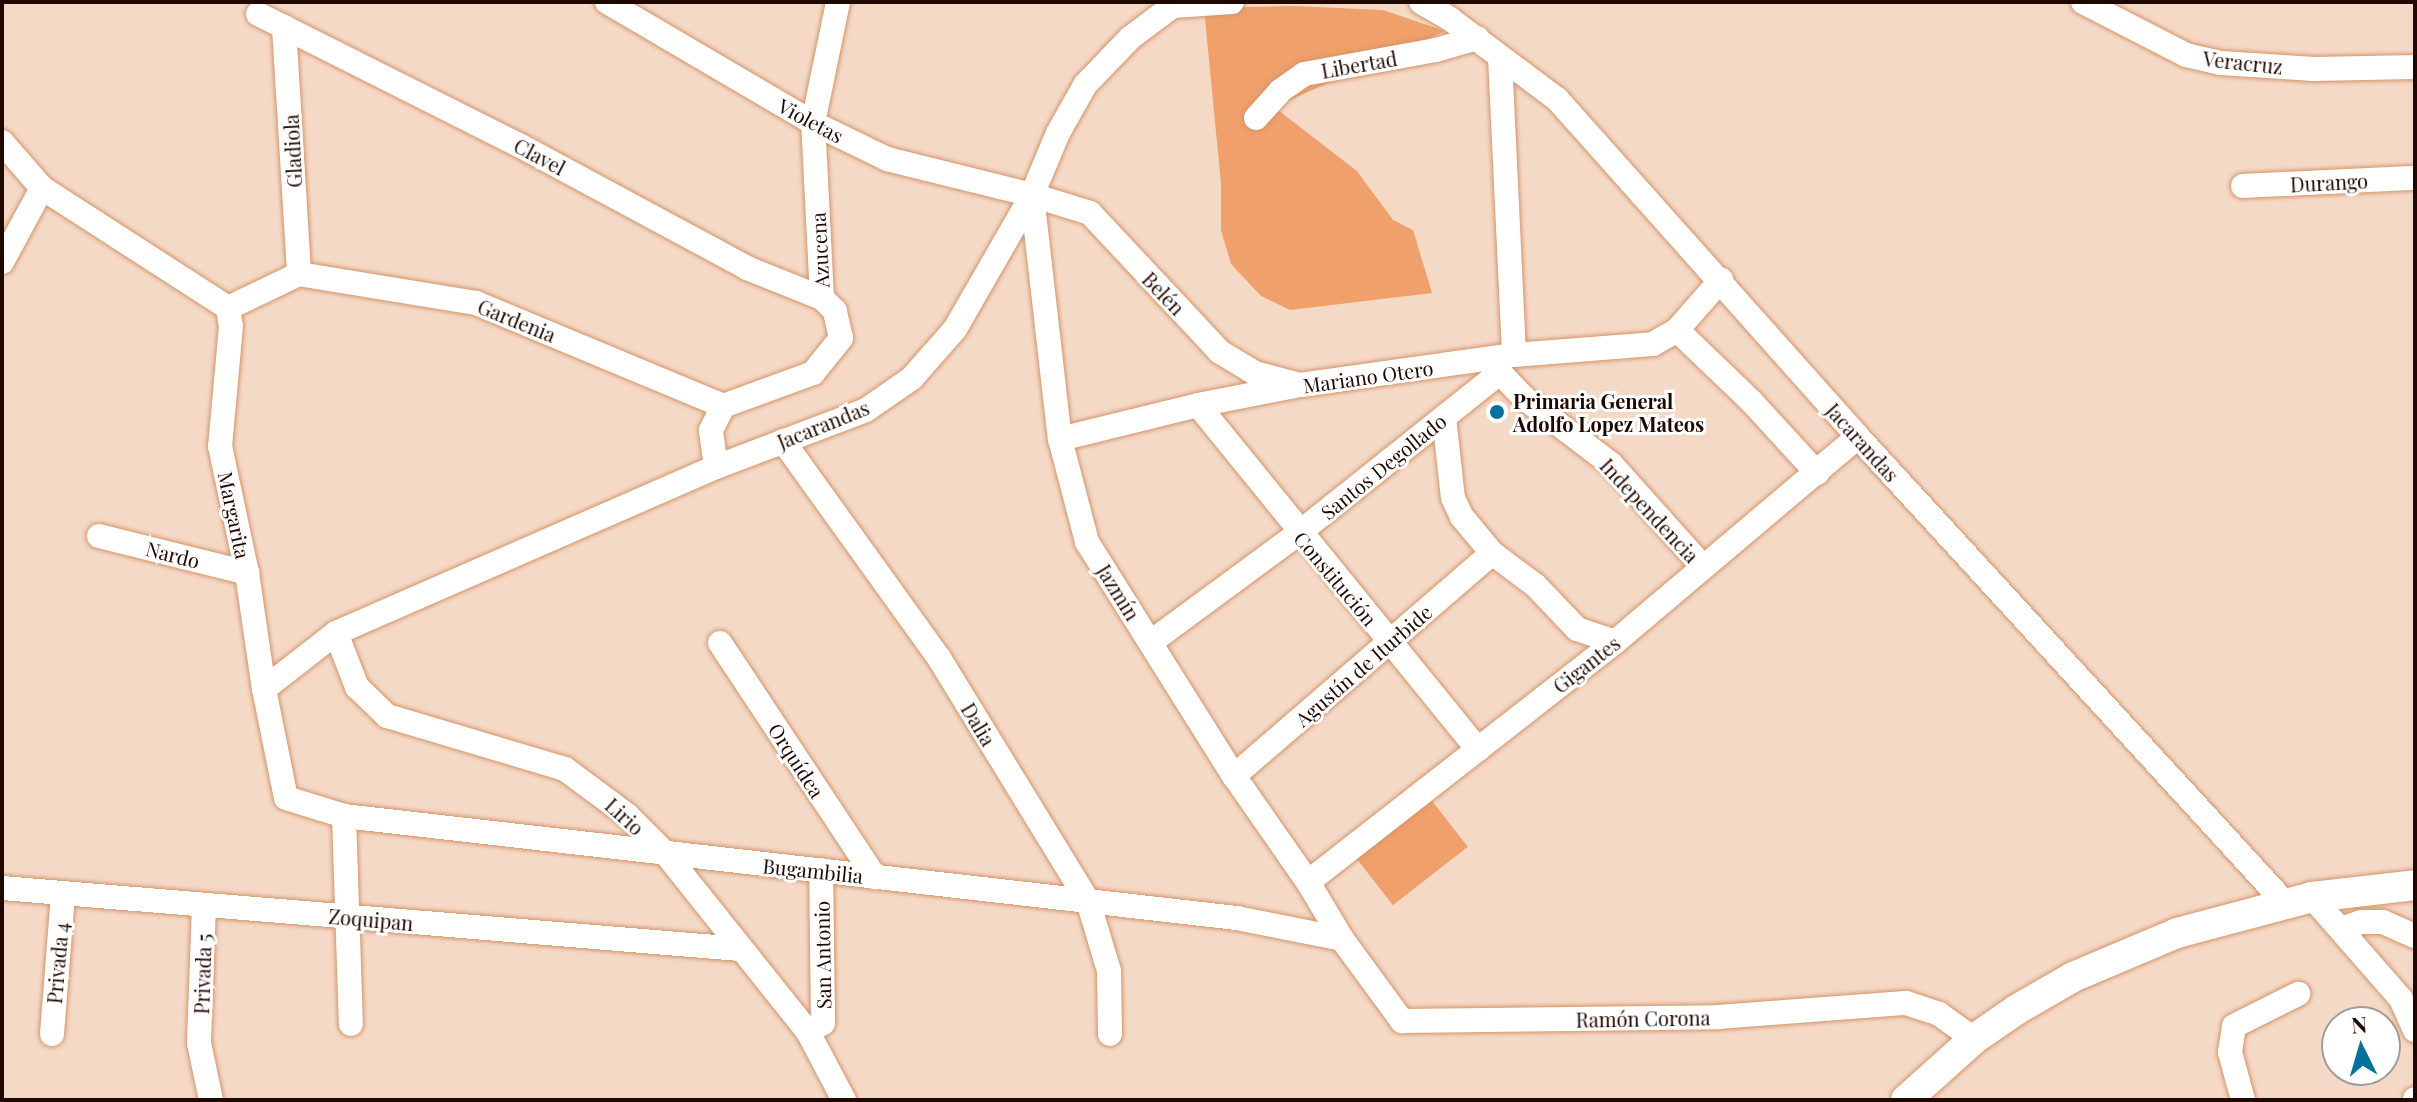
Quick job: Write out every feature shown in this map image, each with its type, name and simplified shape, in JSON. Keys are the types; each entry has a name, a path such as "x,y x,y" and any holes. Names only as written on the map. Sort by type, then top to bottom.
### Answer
{"main road":[{"path":"1906,1100 1974,1039 2062,984 2177,933 2300,901 2415,885"}],"street":[{"name":"Violetas","path":"607,2 813,123 887,159 1032,195"},
{"name":"Azucena","path":"723,406 813,373 841,338 835,311 822,298 813,123 838,2"},
{"name":"Jacarandas","path":"264,689 336,633 716,467 866,410 912,378 955,329 1032,195 1058,133 1085,85 1130,38 1173,4 1232,2"},
{"name":"Jacarandas","path":"1421,2 1477,38 1557,99 1858,437 2300,901 2341,929 2401,999 2415,1030"},
{"name":"Veracruz","path":"2083,2 2186,55 2221,63 2314,69 2415,67"},
{"name":"Clavel","path":"258,14 519,145 747,268 822,298"},
{"name":"Gladiola","path":"284,27 299,274"},
{"name":"Libertad","path":"1256,118 1280,91 1304,74 1436,50 1477,38"},
{"path":"1500,57 1500,363"},
{"path":"2,142 42,188 228,308 299,274"},
{"name":"Durango","path":"2243,186 2415,178"},
{"path":"2,262 42,188"},
{"name":"Belén","path":"1032,195 1090,213 1220,352 1255,373 1300,385"},
{"name":"Jazmín","path":"1032,195 1060,439 1087,542 1234,776 1308,882 1342,939"},
{"name":"Gardenia","path":"299,274 476,303 723,406"},
{"name":"Mariano Otero","path":"1060,439 1198,405 1300,385 1653,344 1677,330 1721,280"},
{"name":"Margarita","path":"228,308 231,326 220,446 247,573 264,689 286,798"},
{"path":"1677,330 1751,401 1817,473"},
{"name":"Santos Degollado","path":"1151,642 1299,533 1444,417 1500,363"},
{"name":"Independencia","path":"1500,363 1611,464 1703,567"},
{"name":"Constitución","path":"1198,405 1299,533 1478,749"},
{"path":"716,467 711,430 723,406"},
{"path":"1444,417 1453,498 1462,517 1492,553 1535,585 1577,629 1615,642"},
{"name":"Gigantes","path":"1308,882 1615,642 1858,437"},
{"name":"Dalia","path":"783,441 939,658 1088,901 1109,971 1110,1034"},
{"name":"Nardo","path":"99,536 247,573"},
{"name":"Agustín de Iturbide","path":"1234,776 1492,553"},
{"name":"Lirio","path":"336,633 357,687 387,716 565,769 627,815 666,854 808,1032 844,1100"},
{"name":"Orquídea","path":"720,643 875,877"},
{"name":"Bugambilia","path":"286,798 344,816 1237,918 1342,939"},
{"path":"344,816 351,1024"},
{"name":"San Antonio","path":"808,1032 823,1023 821,870"},
{"name":"Zoquipan","path":"2,888 740,949"},
{"name":"Privada 4","path":"52,1034 63,893"},
{"name":"Privada 5","path":"204,905 199,1043 211,1100"},
{"path":"2341,929 2361,922 2383,922 2415,936"},
{"name":"Ramón Corona","path":"1342,939 1402,1021 1718,1017 1906,1003 1939,1014 1974,1039"},
{"path":"2243,1100 2230,1052 2234,1026 2298,994"}],"shaded area":[{"path":"1294,6 1383,10 1445,31 1274,107 1357,171 1393,220 1413,230 1432,293 1290,310 1261,296 1231,264 1221,230 1221,184 1204,8"},
{"path":"1429,797 1468,847 1393,905 1354,855"}],"place":[{"name":"Primaria General Adolfo Lopez Mateos","path":"1497,412"}]}
